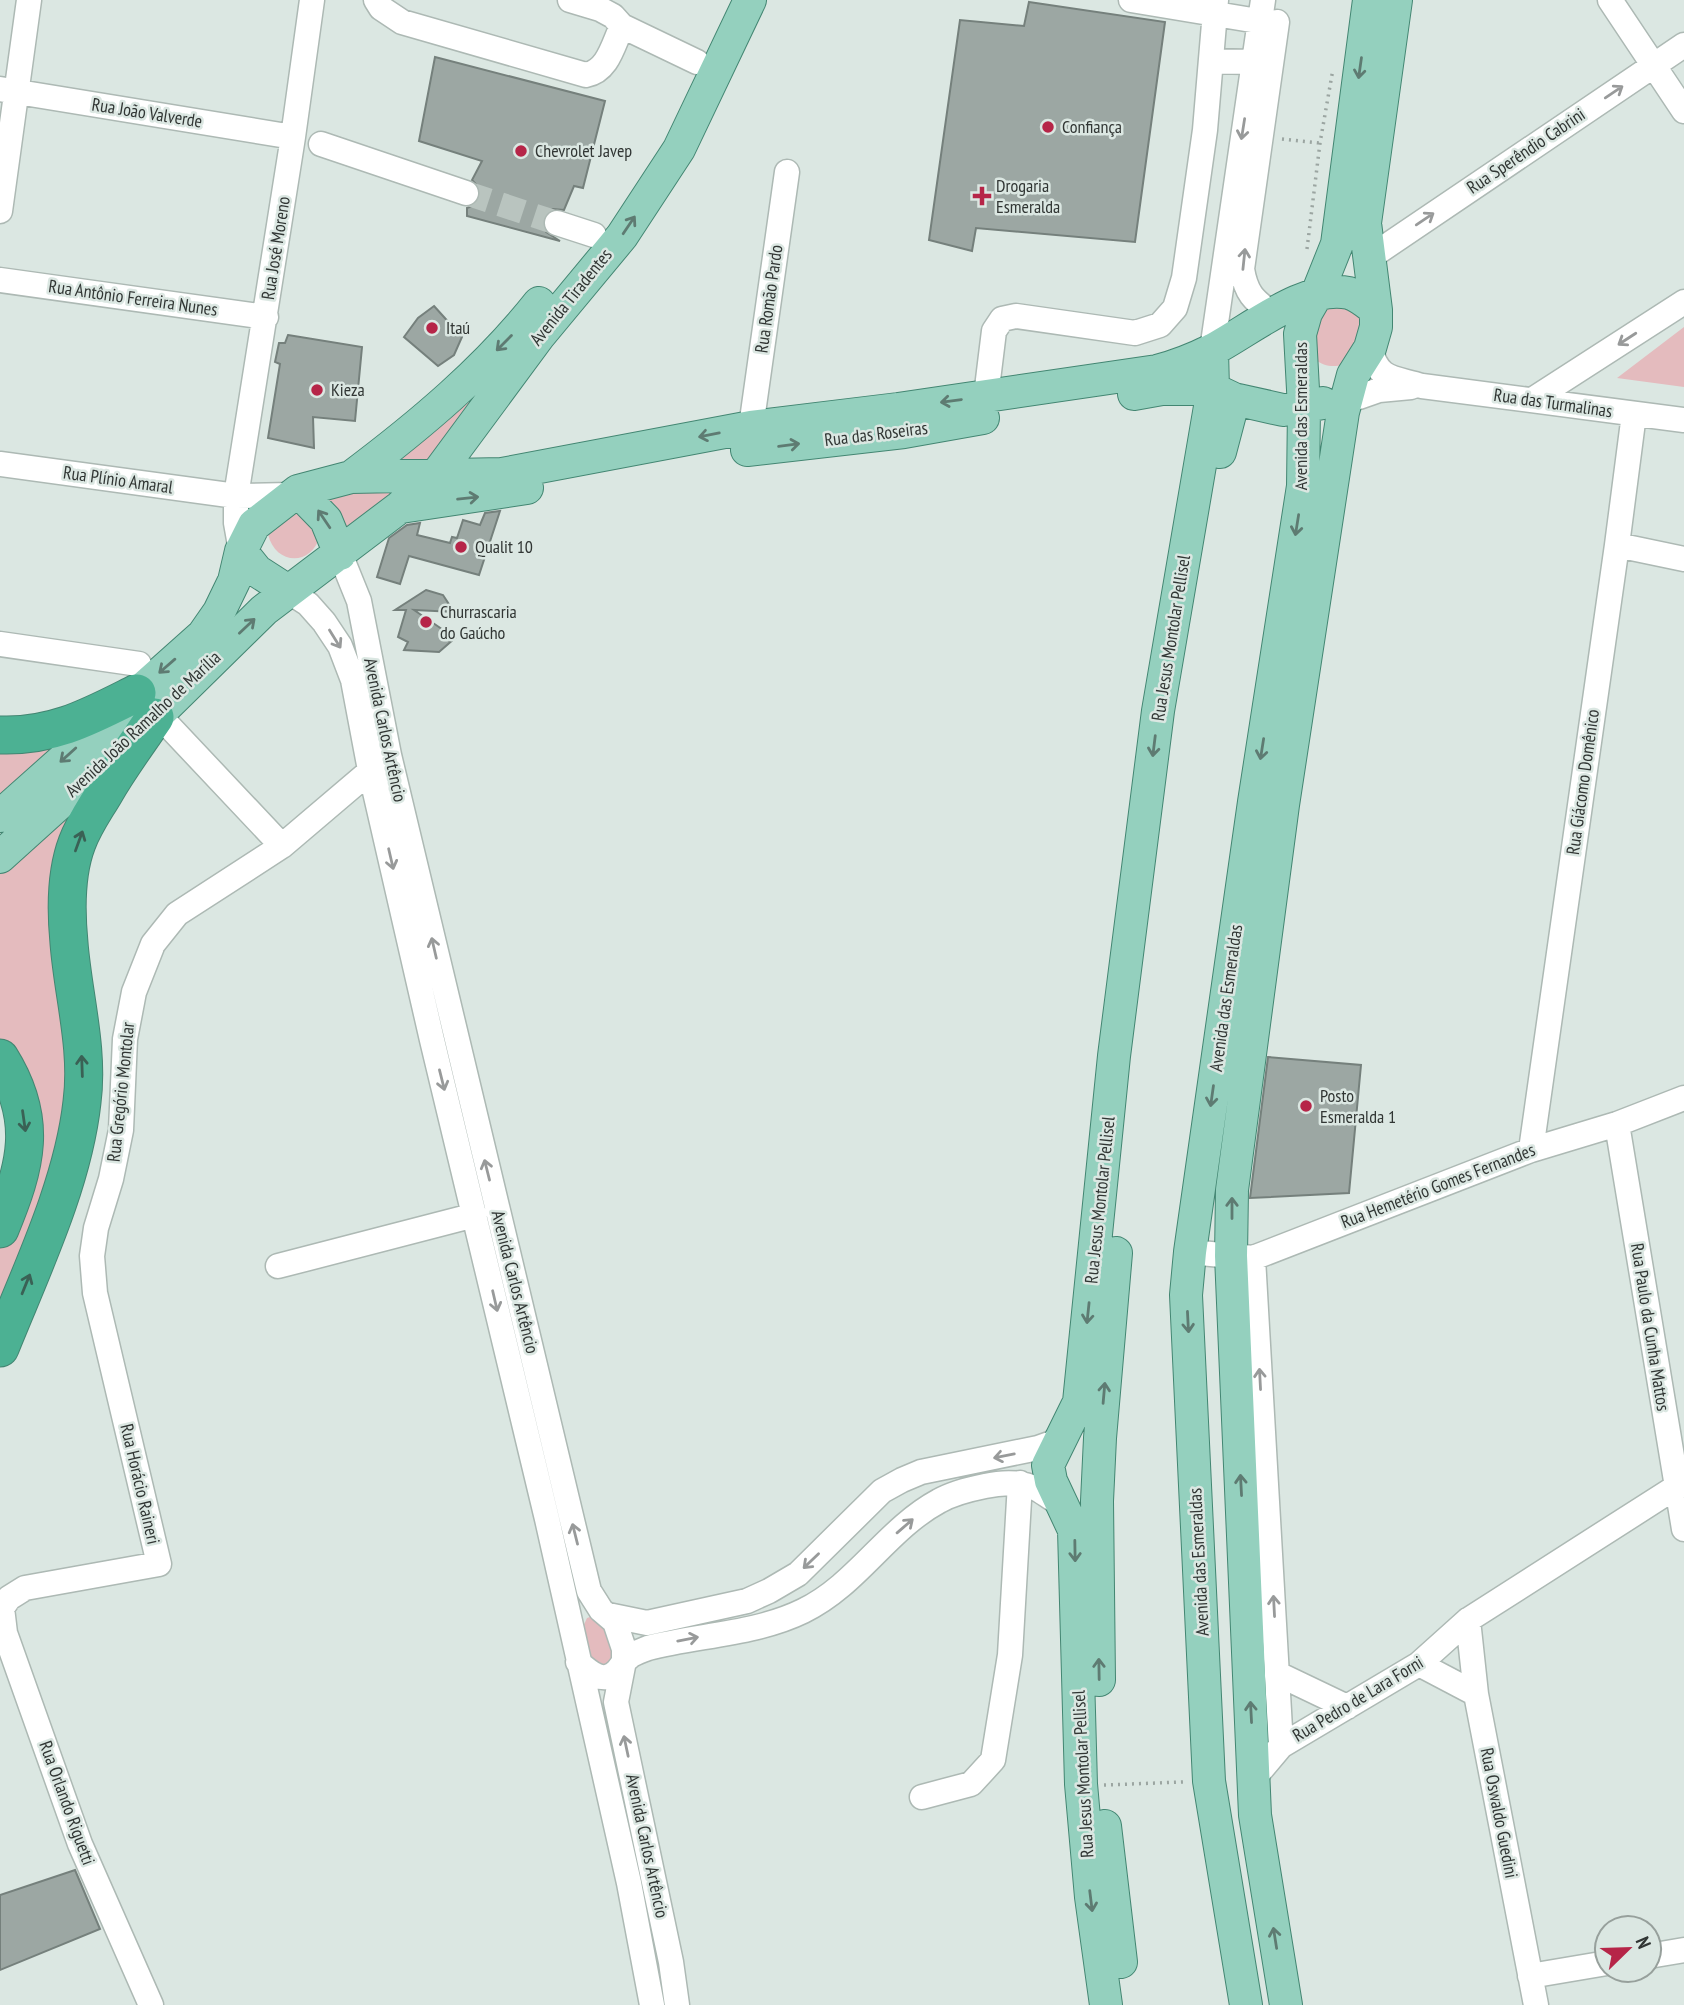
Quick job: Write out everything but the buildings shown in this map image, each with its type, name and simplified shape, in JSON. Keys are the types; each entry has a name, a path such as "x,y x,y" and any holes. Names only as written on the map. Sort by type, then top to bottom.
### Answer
{"highway":[{"path":"0,735 46,732 149,699"},
{"path":"0,1348 42,1243 68,1170 79,1129 83,1063 68,943 68,910 75,846 86,821 110,783 149,699"},
{"path":"0,1058 10,1074 22,1104 26,1129 21,1174 0,1229"}],"main road":[{"name":"Avenida Tiradentes","path":"351,477 390,448 463,384 522,326 594,235 660,138 727,0"},
{"name":"Avenida Tiradentes","path":"340,554 437,474 539,336 622,236 679,149 750,0"},
{"name":"Avenida das Esmeraldas","path":"1286,2005 1255,1815 1242,1257 1232,1190 1303,486 1304,408 1300,334 1306,313 1317,294 1318,260 1337,244 1335,145 1369,0"},
{"path":"1300,354 1308,368 1350,385 1370,348 1376,327 1365,223 1396,0"},
{"path":"1318,260 1369,258"},
{"path":"1317,294 1347,293 1357,296 1376,310"},
{"name":"Rua das Roseiras","path":"351,477 502,474 752,438 901,420 1072,393 1179,365 1212,350 1273,314 1317,294"},
{"name":"Rua Jesus Montolar Pellisel","path":"1107,2005 1091,1897 1081,1784 1074,1530 1051,1481 1048,1465 1079,1402 1114,1056 1175,671 1223,394 1212,350"},
{"name":"Avenida das Esmeraldas","path":"1246,2005 1209,1781 1186,1295 1190,1252 1269,804 1350,385"},
{"name":"Rua das Roseiras","path":"901,420 986,396 1162,389 1223,394 1283,410 1304,408 1350,385"},
{"path":"466,433 474,453 481,461 502,474"},
{"name":"Rua das Roseiras","path":"400,507 480,497 752,438"},
{"path":"294,493 326,520 340,554 288,592 257,571 240,551 254,525 294,493 351,477"},
{"name":"Avenida João Ramalho de Marília","path":"0,857 149,699 204,635 234,581 240,551"},
{"name":"Avenida João Ramalho de Marília","path":"0,816 149,699 224,647 288,592"},
{"name":"Rua Jesus Montolar Pellisel","path":"1127,2005 1101,1786 1097,1501 1132,1063 1175,671"},
{"path":"1066,1431 1079,1427 1092,1429 1100,1438"},
{"path":"1064,1506 1081,1508 1097,1501"}],"street":[{"path":"0,211 8,90 29,0"},
{"name":"Rua José Moreno","path":"240,551 236,496 266,317 312,0"},
{"path":"376,0 381,8 402,22 586,75 595,74 603,68 622,26"},
{"path":"570,0 600,9 613,16 622,26 697,62"},
{"path":"1212,350 1254,62 1266,16 1280,0"},
{"path":"1610,0 1684,111"},
{"path":"1139,1 1215,7 1266,16"},
{"path":"986,396 994,331 1002,319 1016,316 1135,333 1160,325 1175,308 1184,278 1205,130 1215,7"},
{"path":"1266,16 1261,136 1242,268 1245,289 1273,314"},
{"name":"Rua Sperêndio Cabrini","path":"1369,258 1684,45"},
{"path":"1211,61 1254,62"},
{"name":"Rua João Valverde","path":"8,90 293,137"},
{"path":"321,144 466,193"},
{"name":"Rua Romão Pardo","path":"752,438 787,172"},
{"path":"557,223 594,235"},
{"path":"1190,239 1227,243"},
{"name":"Rua Antônio Ferreira Nunes","path":"0,280 266,317"},
{"path":"1532,400 1684,302"},
{"name":"Rua das Turmalinas","path":"1370,348 1381,373 1422,386 1684,420"},
{"name":"Rua das Turmalinas","path":"1350,385 1359,397 1379,390 1422,386"},
{"name":"Rua Giácomo Domênico","path":"1531,1150 1634,414"},
{"name":"Rua Plínio Amaral","path":"0,464 236,496 294,493"},
{"path":"1617,545 1684,559"},
{"name":"Avenida Carlos Artêncio","path":"340,554 359,601 379,763"},
{"name":"Avenida Carlos Artêncio","path":"288,592 309,604 340,646 353,680 379,763 444,1038 589,1591 620,1636 624,1649 616,1702 671,1962 677,2005"},
{"path":"0,644 149,699 282,846"},
{"name":"Rua Gregório Montolar","path":"95,1293 92,1256 96,1228 111,1180 121,1130 125,1039 134,992 153,944 177,914 282,846 379,763"},
{"name":"Avenida Carlos Artêncio","path":"444,1038 475,1215 629,1882 652,2005"},
{"name":"Rua Hemetério Gomes Fernandes","path":"1190,1252 1242,1257 1531,1150 1618,1124 1684,1098"},
{"name":"Rua Paulo da Cunha Mattos","path":"1618,1124 1680,1486 1684,1529"},
{"path":"278,1266 475,1215"},
{"path":"1242,1257 1278,1674 1281,1746"},
{"name":"Rua Horácio Raineri","path":"9,1598 25,1588 159,1564 95,1293"},
{"path":"1064,1506 1036,1488 1020,1483 993,1484 941,1500 906,1524 829,1597 805,1610 772,1623 648,1648 624,1661 614,1674 600,1678 591,1674 576,1651 582,1618 591,1612 647,1623 747,1601 798,1574 882,1491 902,1480 921,1472 1038,1448 1052,1443 1066,1431"},
{"path":"922,1797 971,1784 993,1760 1010,1655 1020,1483"},
{"name":"Rua Pedro de Lara Forni","path":"1254,1778 1281,1746 1419,1664 1468,1620 1680,1486"},
{"name":"Rua Orlando Riguetti","path":"9,1598 2,1608 10,1646 79,1844 151,2005"},
{"name":"Rua Oswaldo Guedini","path":"1468,1620 1476,1694 1536,2005"},
{"path":"1419,1664 1476,1694"},
{"path":"1278,1674 1347,1707"},
{"path":"629,1882 653,1876"},
{"path":"1663,1954 1684,1950"},
{"path":"1530,1976 1593,1965"}],"path":[{"path":"1318,260 1335,145 1334,65"},
{"path":"1261,136 1335,145"},
{"path":"1101,1786 1209,1781"}],"shaded area":[{"path":"689,109 627,212 430,459 394,460 542,313 624,209"},
{"path":"1346,302 1366,323 1344,365 1325,365 1314,359 1317,311"},
{"path":"1684,327 1684,387 1617,378"},
{"path":"406,482 344,535 325,500 346,485"},
{"path":"294,507 320,536 309,553 293,558 278,552 268,534"},
{"path":"82,729 0,802 0,742"},
{"path":"116,764 85,809 77,1085 0,1328 0,1248 19,1203 0,1046 0,869"},
{"path":"596,1615 608,1621 615,1666 592,1666 582,1629 587,1618"}],"tunnel":[{"path":"466,193 557,223"}],"place":[{"name":"Confiança","path":"1048,127"},
{"name":"Chevrolet Javep","path":"521,151"},
{"name":"Drogaria Esmeralda","path":"982,196"},
{"name":"Itaú","path":"432,328"},
{"name":"Kieza","path":"317,390"},
{"name":"Qualit 10","path":"461,547"},
{"name":"Churrascaria do Gaúcho","path":"426,622"},
{"name":"Posto Esmeralda 1","path":"1306,1106"}]}
